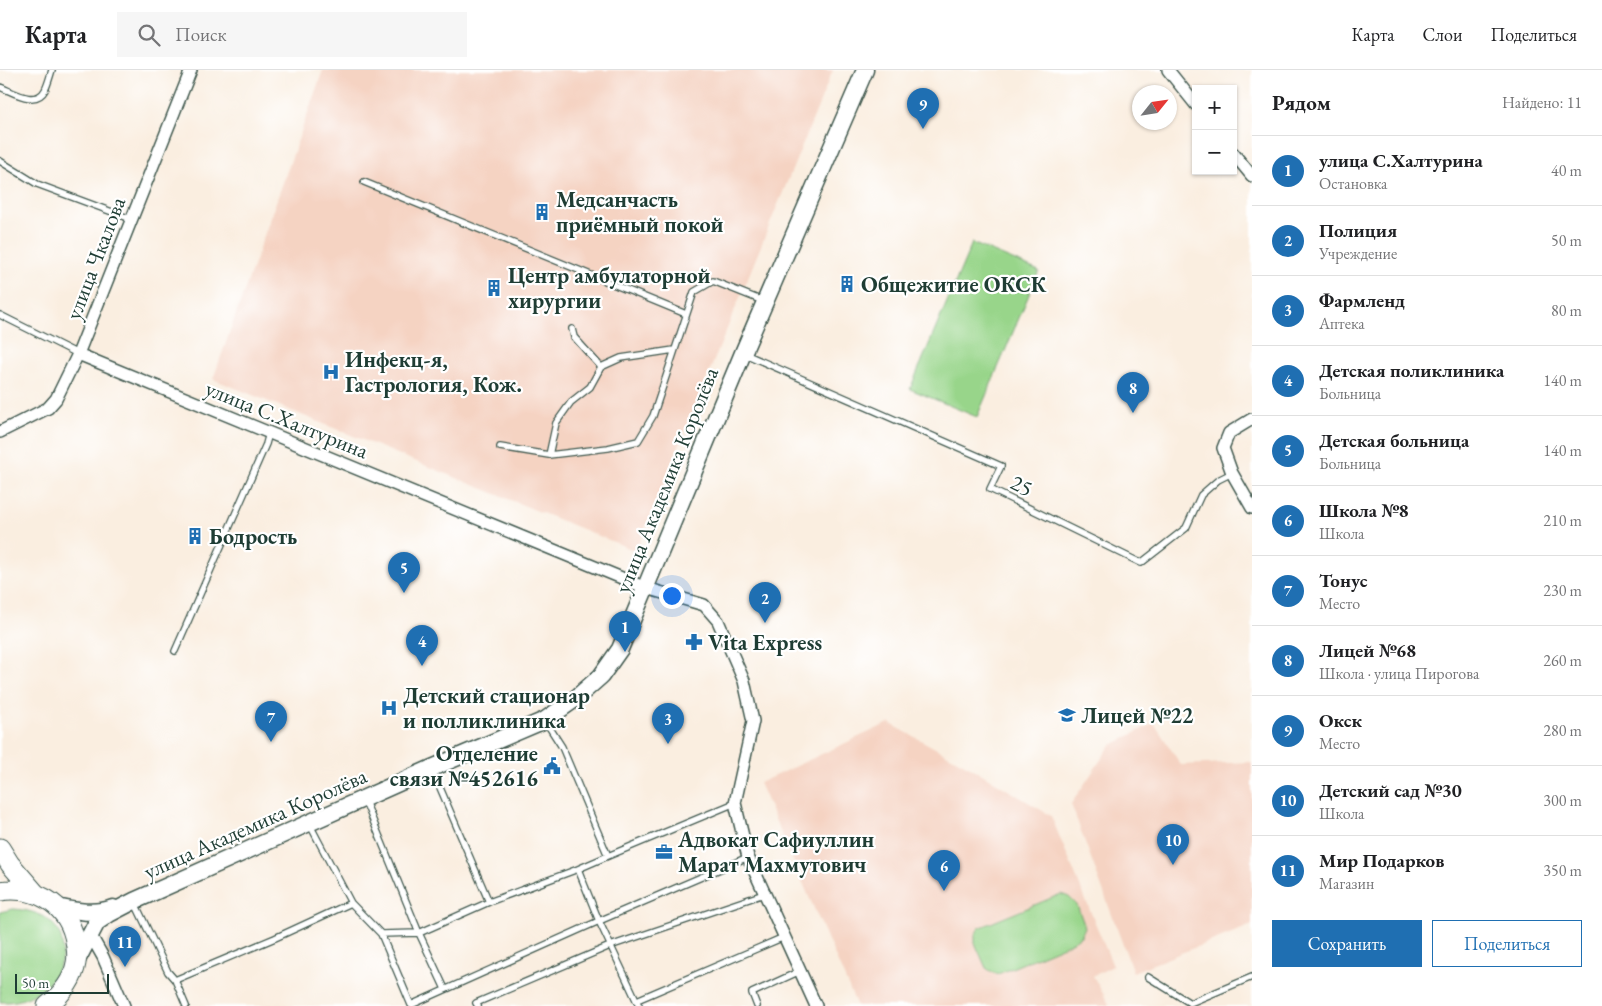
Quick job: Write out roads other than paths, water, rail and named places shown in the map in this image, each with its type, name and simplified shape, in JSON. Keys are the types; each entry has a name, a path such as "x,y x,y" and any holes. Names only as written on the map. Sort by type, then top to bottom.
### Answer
{"main road":[{"path":"0,848 10,864 36,894"},
{"path":"0,891 24,890 36,894 48,899 65,916 76,946 76,962 67,986 54,1003"}],"street":[{"name":"улица Чкалова","path":"0,432 48,408 56,399 78,354 191,70"},
{"name":"улица Академика Королёва","path":"76,962 97,922 108,914 308,823 545,720 576,699 600,676 620,649 743,353 865,70"},
{"path":"1168,70 1192,100"},
{"path":"1237,158 1252,176"},
{"name":"улица С.Халтурина","path":"78,354 646,588 704,605 718,622 744,682 753,721 735,803"},
{"path":"1252,419 1229,433 1223,448 1232,473 1252,508"},
{"path":"735,803 748,857 816,1006"},
{"path":"57,907 78,912 92,912 107,910 134,901"},
{"path":"90,934 103,957 124,1006"}],"lane":[{"path":"0,88 29,98 36,97 45,90 52,70"},
{"path":"0,161 37,184 131,219"},
{"path":"364,182 686,314"},
{"path":"500,448 549,455 608,448 638,441 653,416 694,292 712,281 765,302"},
{"path":"0,315 78,354"},
{"path":"572,329 574,337 601,367"},
{"path":"549,455 556,423 571,402 590,388 601,367 621,358 674,350"},
{"name":"25","path":"743,353 1002,466 990,489 1141,563 1186,528 1201,495 1218,480 1232,473"},
{"path":"175,651 266,444 269,433"},
{"path":"545,720 562,746 608,856"},
{"path":"432,768 489,902"},
{"path":"364,799 419,933 445,989"},
{"path":"381,934 419,933 489,902 578,869 735,803"},
{"path":"308,823 351,903 381,934 411,1006 445,989 748,857"},
{"path":"578,869 610,946 638,1003 784,937"},
{"path":"478,1006 476,1002 610,946 764,894"},
{"path":"134,901 186,1006"},
{"path":"174,980 278,937 351,903"},
{"path":"757,1006 752,993 800,971"},
{"path":"1148,977 1190,1003 1252,977"}],"place":[{"name":"Окск","path":"923,129"},
{"name":"Медсанчасть приёмный покой","path":"542,212"},
{"name":"Общежитие ОКСК","path":"847,284"},
{"name":"Центр амбулаторной хирургии","path":"494,288"},
{"name":"Инфекц-я, Гастрология, Кож.","path":"331,372"},
{"name":"Лицей №68","path":"1133,413"},
{"name":"Бодрость","path":"195,536"},
{"name":"Детская больница","path":"404,593"},
{"name":"Полиция","path":"765,623"},
{"name":"Vita Express","path":"694,642"},
{"name":"улица С.Халтурина","path":"625,652"},
{"name":"Детская поликлиника","path":"422,666"},
{"name":"Детский стационар и полликлиника","path":"389,708"},
{"name":"Лицей №22","path":"1067,715"},
{"name":"Тонус","path":"271,742"},
{"name":"Фармленд","path":"668,744"},
{"name":"Отделение связи №452616","path":"552,766"},
{"name":"Адвокат Сафиуллин Марат Махмутович","path":"664,852"},
{"name":"Детский сад №30","path":"1173,865"},
{"name":"Школа №8","path":"944,891"},
{"name":"Мир Подарков","path":"125,967"}]}
